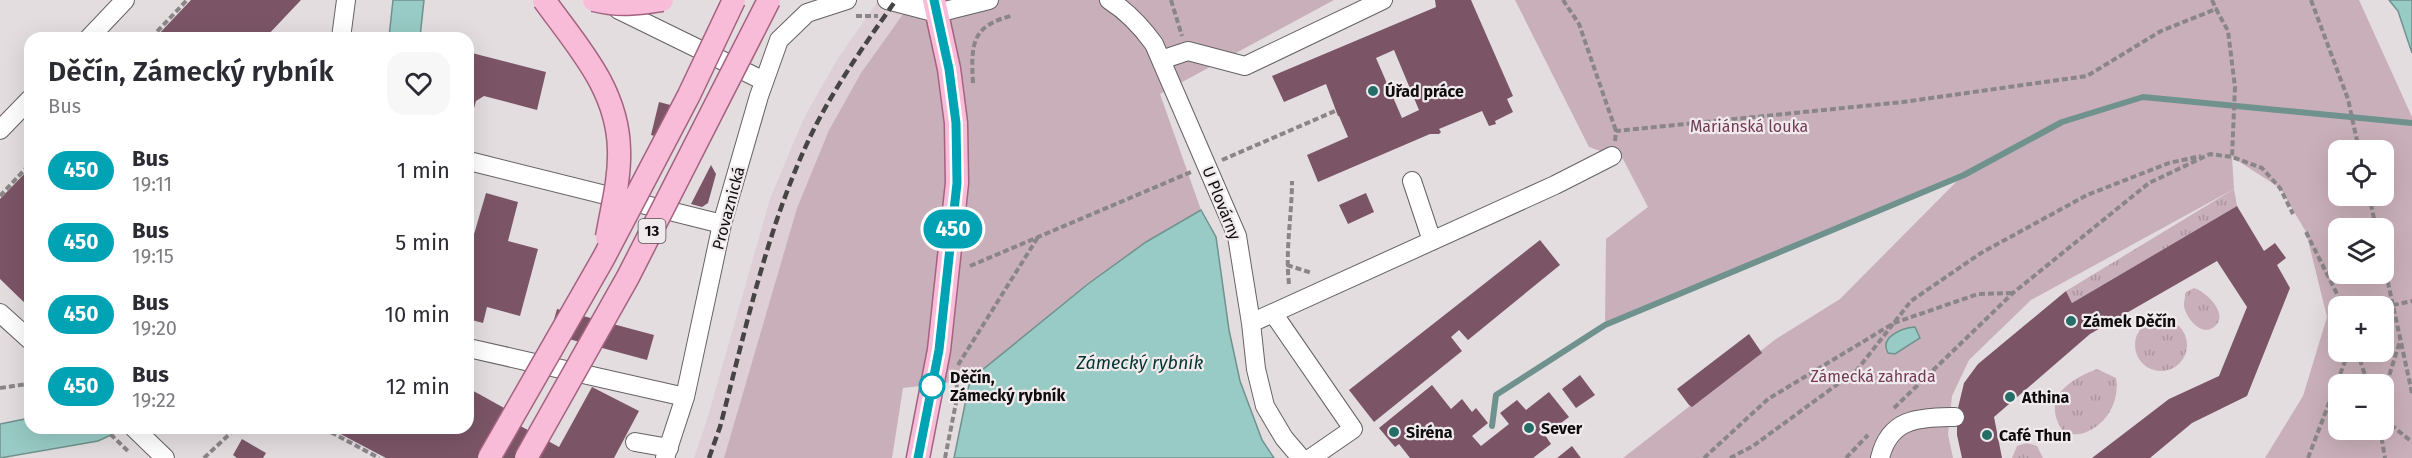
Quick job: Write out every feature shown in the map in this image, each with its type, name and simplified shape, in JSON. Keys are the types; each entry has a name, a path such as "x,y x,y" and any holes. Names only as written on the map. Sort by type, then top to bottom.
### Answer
{"main road":[{"path":"543,0 595,68 608,95 615,123 619,148 618,175 603,259"},
{"path":"594,0 611,4 636,4 662,0"},
{"name":"13","path":"489,458 603,259 689,95 734,0"},
{"name":"13","path":"526,458 628,277 769,0"},
{"path":"918,458 939,350 957,183 956,123 935,6"}],"street":[{"path":"95,32 125,0"},
{"path":"342,32 346,0"},
{"path":"608,0 619,10 764,81"},
{"name":"Provaznická","path":"667,453 685,397 722,224 778,40 804,7 847,0"},
{"path":"887,0 935,6 989,0"},
{"name":"U Plovárny","path":"1109,0 1123,9 1141,26 1154,44 1237,236 1256,369 1265,406 1284,438 1301,458"},
{"path":"1161,60 1188,51 1245,66 1383,0"},
{"path":"0,130 24,105"},
{"path":"1251,323 1612,156"},
{"path":"474,162 722,224"},
{"path":"1412,181 1432,241"},
{"path":"0,313 24,335"},
{"path":"1272,313 1353,429 1311,458"},
{"path":"474,349 685,397"},
{"path":"1880,458 1884,443 1890,433 1902,424 1919,418 1955,417"},
{"path":"139,434 155,454"},
{"path":"635,442 667,453"}],"path":[{"path":"157,32 187,0"},
{"path":"1171,0 1188,51"},
{"path":"1563,0 1579,24 1616,131 1612,156"},
{"path":"2212,0 2228,31 2235,87 2232,157"},
{"path":"2311,0 2348,99 2357,140"},
{"path":"1616,131 1903,102 2087,76 2161,31 2216,9"},
{"path":"1221,160 1335,111"},
{"path":"1893,409 2013,292 2149,183 2210,154"},
{"path":"1730,458 1753,446 1857,370 1911,301 1981,253 2087,195 2169,163 2210,154 2232,157 2262,168 2280,188 2293,214"},
{"path":"0,196 24,170"},
{"path":"970,266 1197,170"},
{"path":"1289,284 1287,265 1292,214 1292,181"},
{"path":"2306,232 2338,296"},
{"path":"954,371 1038,237"},
{"path":"1287,265 1312,273"},
{"path":"1704,458 1768,399 1894,324 1978,294 2013,292"},
{"path":"2394,305 2412,302"},
{"path":"2394,313 2412,393"},
{"path":"2390,374 2401,340"},
{"path":"2308,458 2345,362"},
{"path":"0,388 24,384"},
{"path":"2394,427 2412,442"},
{"path":"110,434 121,444"},
{"path":"204,458 230,434"},
{"path":"334,434 379,458"},
{"path":"1846,458 1870,434"},
{"path":"2382,440 2385,458"}],"shaded area":[{"path":"879,0 913,0 861,73 829,130 797,208 724,458 694,458 770,199 804,118 838,58"}],"green space":[{"path":"913,0 1334,0 1160,94 1201,210 1146,242 1088,284 970,380 903,388 892,458 724,458 797,208 829,130 861,73"},
{"path":"1515,0 2359,0 2412,117 2412,458 2265,458 2303,396 2327,317 2306,232 2280,188 2232,157 2234,189 2031,300 1969,360 1952,396 1948,434 1953,458 1623,458 1776,339 1840,299 1962,176 1605,325 1606,239 1648,207 1623,159 1589,147"},
{"path":"2234,189 2237,206 2072,303 2066,291"},
{"path":"2194,288 2205,294 2215,304 2219,316 2214,327 2204,330 2199,328 2185,311 2186,292"},
{"path":"2156,319 2166,319 2175,323 2183,331 2187,345 2183,359 2175,367 2166,371 2156,371 2147,367 2139,359 2135,350 2135,340 2139,331 2147,323"},
{"path":"2097,369 2116,378 2114,403 2105,418 2092,429 2082,434 2065,434 2055,412 2056,402 2066,386"},
{"path":"2027,443 2037,446 2043,458 2012,458 2017,446"}],"water":[{"path":"393,0 424,0 421,32 390,32"},
{"path":"2389,0 2412,0 2412,53 2398,11"},
{"name":"Zámecký rybník","path":"1201,210 1216,237 1229,330 1240,381 1262,440 1274,458 954,458 970,380 1088,284 1146,242"},
{"path":"1915,327 1920,338 1895,354 1888,353 1887,342 1893,334"},
{"path":"24,419 24,434 113,434 98,441 0,458 0,424"}],"building":[{"path":"191,0 301,0 271,32 161,32"},
{"path":"1435,0 1471,0 1513,96 1507,99 1513,112 1489,126 1482,111 1439,129 1441,132 1439,134 1430,134 1318,182 1307,155 1348,137 1326,84 1284,102 1272,76 1436,7","holes":["1394,50 1419,110 1402,118 1376,58"]},
{"path":"474,54 546,72 537,110 484,96 476,101 474,108"},
{"path":"659,102 693,111 677,142 651,135"},
{"path":"711,165 716,174 708,203 702,207 691,204"},
{"path":"24,174 24,302 0,279 0,199"},
{"path":"486,193 518,202 508,241 538,249 520,316 487,307 483,323 474,321 474,234"},
{"path":"1366,193 1374,212 1348,224 1339,205"},
{"name":"Zámek Děčín","path":"2237,206 2264,251 2275,243 2286,258 2277,265 2290,288 2247,396 2192,423 2150,458 2092,458 2169,399 2219,376 2247,307 2217,261 2090,334 1994,417 2002,458 1962,458 1957,435 1957,412 1964,383 1978,364 2066,291 2072,303"},
{"path":"1540,240 1560,265 1468,340 1459,330 1451,337 1462,351 1374,422 1349,390"},
{"path":"557,309 654,335 647,360 550,334"},
{"path":"1749,334 1762,353 1692,407 1689,405 1677,389"},
{"path":"1580,375 1595,395 1576,408 1562,389"},
{"path":"1432,385 1451,409 1462,399 1472,412 1476,408 1488,423 1472,436 1481,446 1509,424 1500,413 1517,400 1526,410 1549,392 1569,417 1545,435 1551,444 1533,458 1410,458 1399,444 1395,447 1379,428"},
{"path":"592,387 639,411 614,458 386,458 340,434 474,434 474,391 506,409 502,416 559,447"},
{"path":"242,439 266,453 263,458 237,458 233,455"},
{"path":"1572,446 1581,458 1557,458"}],"waterway":[{"path":"1492,426 1496,395 1605,325 1964,175 2062,122 2143,97 2412,123"}],"railway":[{"path":"709,458 720,427 772,234 800,159 835,91 896,0"}],"bus line":[{"name":"450","path":"918,458 939,350 957,183 956,123 949,69 934,0"}],"place":[{"name":"Úřad práce","path":"1373,91"},
{"name":"Zámek Děčín","path":"2071,321"},
{"name":"Děčín, Zámecký rybník","path":"932,386"},
{"name":"Athina","path":"2010,397"},
{"name":"Sever","path":"1529,428"},
{"name":"Siréna","path":"1394,432"},
{"name":"Café Thun","path":"1987,435"}],"park label":[{"name":"Mariánská louka","path":"1749,126"},
{"name":"Zámecká zahrada","path":"1873,376"}]}
